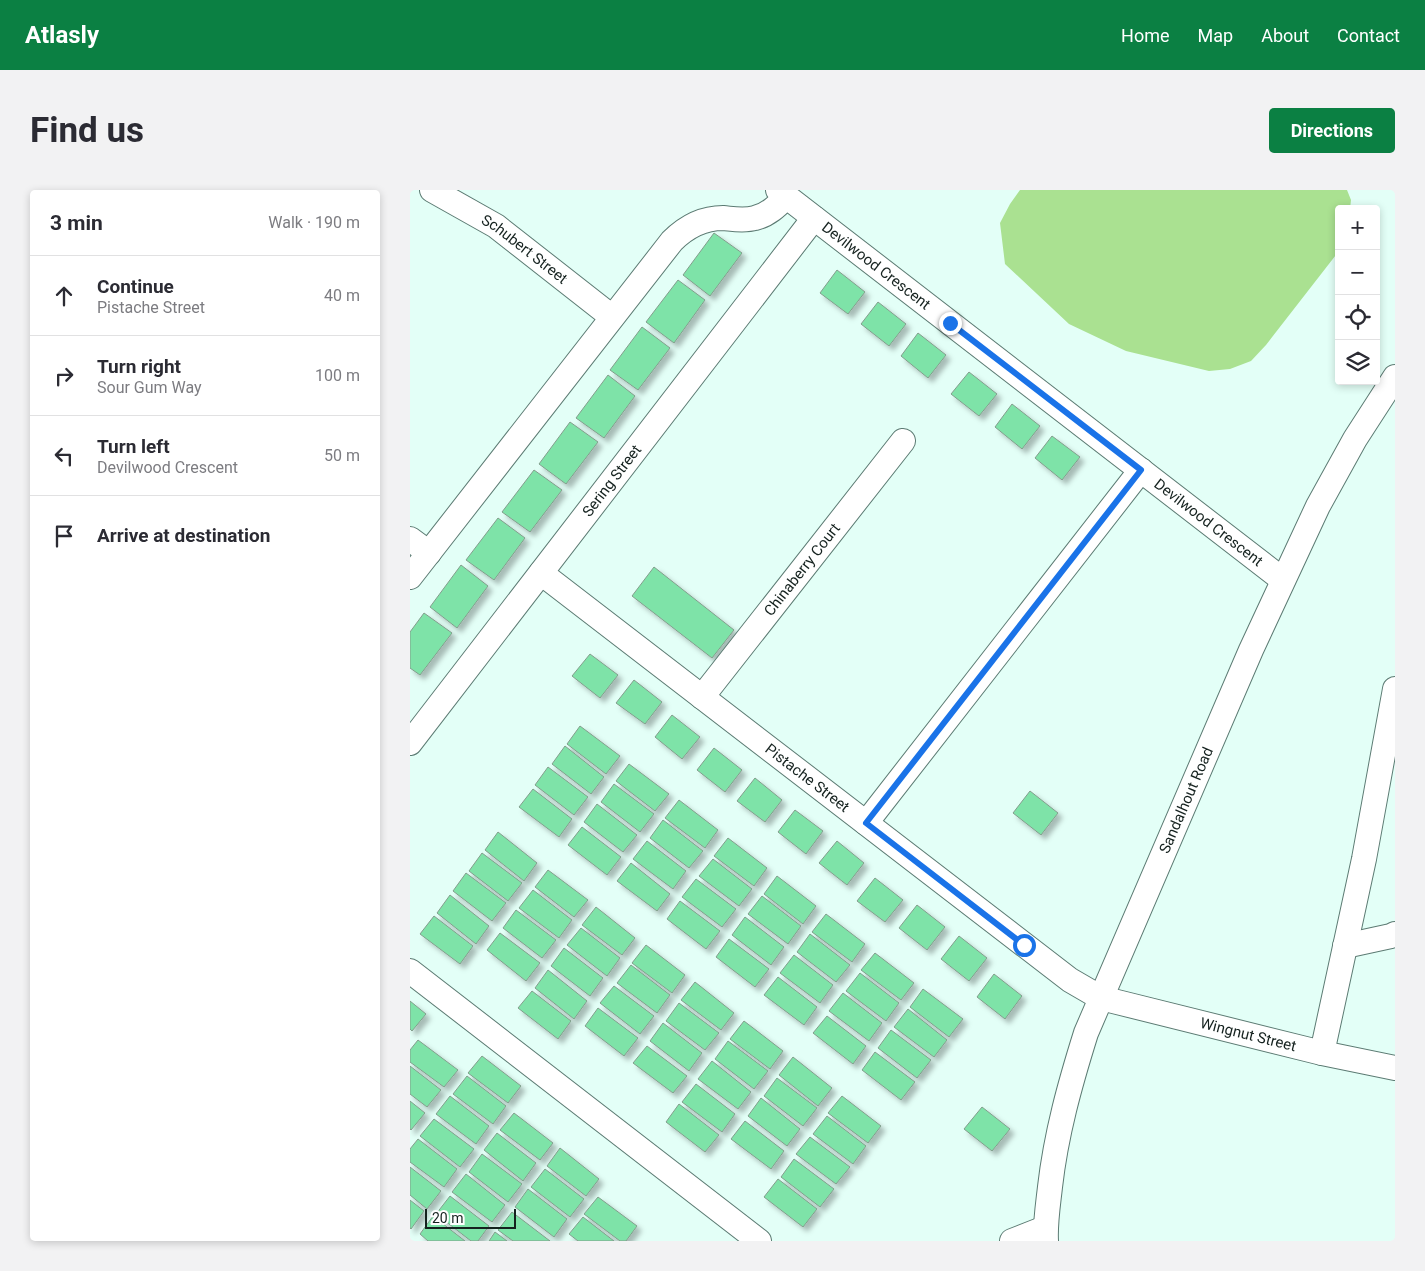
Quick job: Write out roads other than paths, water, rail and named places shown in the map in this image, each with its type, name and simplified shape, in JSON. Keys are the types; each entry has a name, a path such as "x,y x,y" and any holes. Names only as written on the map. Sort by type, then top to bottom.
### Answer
{"street":[{"name":"Schubert Street","path":"432,190 496,226 612,317"},
{"path":"410,577 419,546 612,317 672,241 691,225 714,218 746,220 755,218 776,207 782,193"},
{"name":"Devilwood Crescent","path":"782,193 1283,580"},
{"name":"Sering Street","path":"410,743 814,218"},
{"name":"Sandalhout Road","path":"1045,1234 1054,1152 1068,1090 1086,1033 1283,580 1318,506 1354,439 1394,381"},
{"name":"Chinaberry Court","path":"702,696 903,441"},
{"path":"866,823 1141,470"},
{"name":"Pistache Street","path":"541,573 1070,980 1101,998"},
{"path":"1322,1053 1364,859 1395,690"},
{"path":"1345,946 1395,934"},
{"path":"410,971 759,1241"},
{"name":"Wingnut Street","path":"1101,998 1322,1053 1395,1068"},
{"path":"1012,1241 1045,1234"}]}
